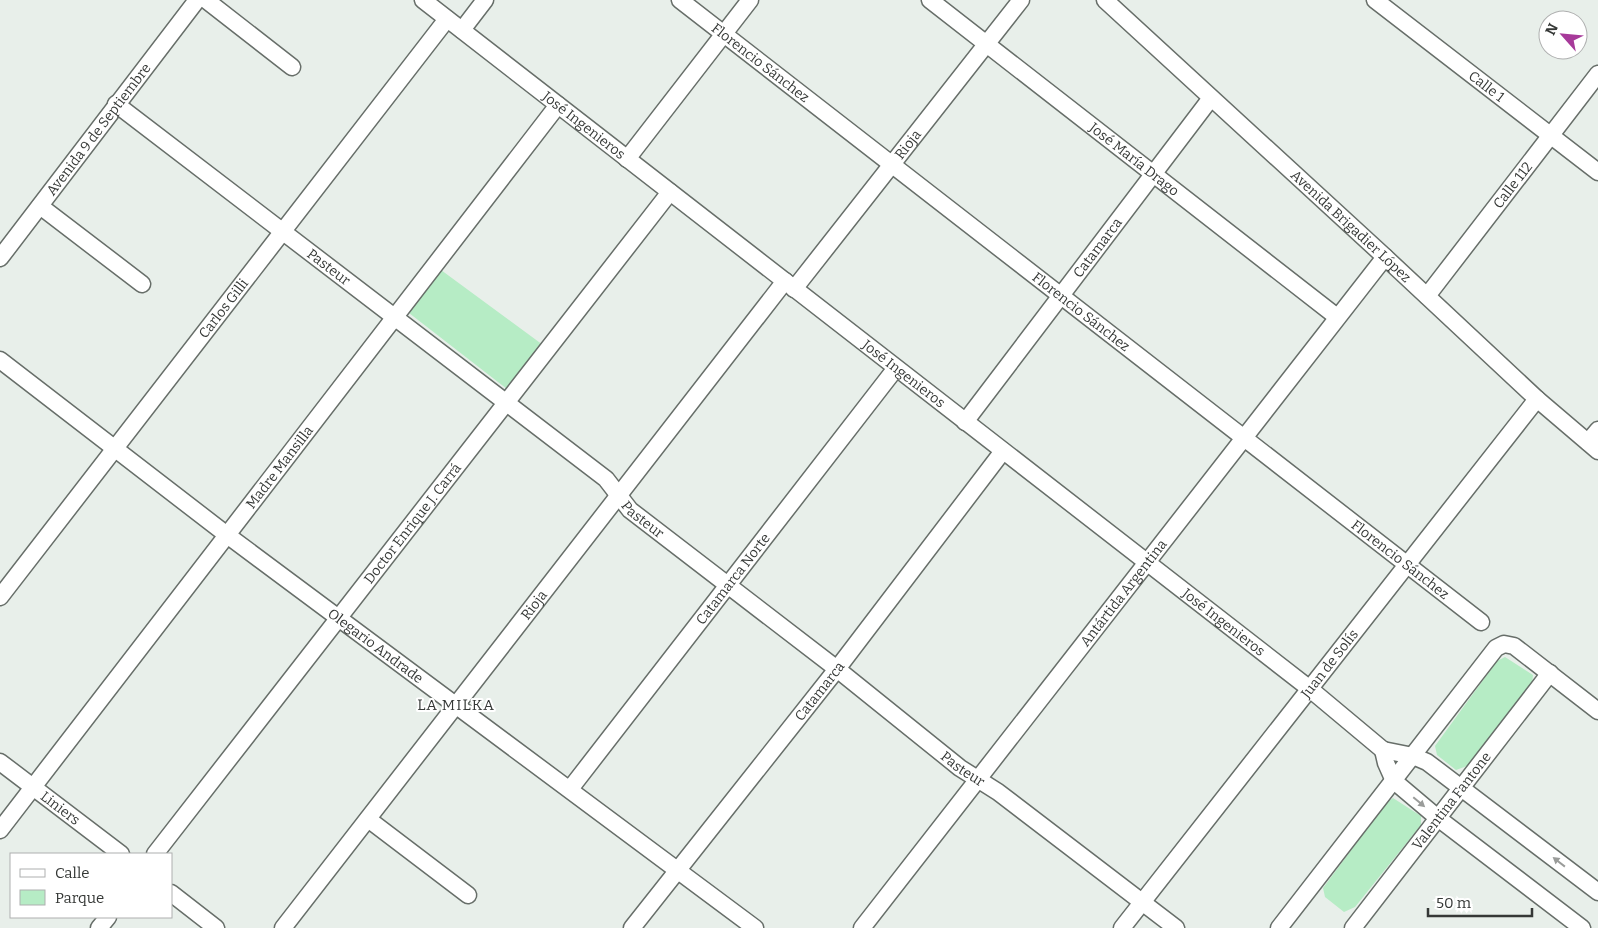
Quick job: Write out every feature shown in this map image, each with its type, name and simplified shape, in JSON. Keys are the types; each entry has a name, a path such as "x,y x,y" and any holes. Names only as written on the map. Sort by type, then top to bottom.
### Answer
{"street":[{"name":"Avenida 9 de Septiembre","path":"0,258 197,0"},
{"path":"206,0 292,67"},
{"name":"José Ingenieros","path":"423,0 1310,690 1383,750"},
{"path":"462,30 485,0"},
{"name":"Florencio Sánchez","path":"680,0 1481,622"},
{"path":"627,159 750,0"},
{"name":"José María Drago","path":"930,0 1337,317"},
{"name":"Rioja","path":"283,928 619,496 789,285 892,164 1021,0"},
{"name":"Calle 1","path":"1376,0 1598,172"},
{"name":"Avenida Brigadier López","path":"1112,2 1211,98 1537,399 1595,441"},
{"name":"Carlos Gilli","path":"0,597 447,19"},
{"name":"Calle 112","path":"1426,296 1598,74"},
{"name":"Catamarca","path":"965,422 1152,173 1211,98"},
{"name":"Pasteur","path":"116,104 606,479 630,510 837,669 960,768 998,792 1176,928"},
{"name":"Madre Mansilla","path":"0,830 558,105"},
{"name":"Doctor Enrique J. Carrá","path":"156,853 670,192"},
{"path":"40,206 142,284"},
{"name":"Antártida Argentina","path":"862,928 1385,257"},
{"name":"Olegario Andrade","path":"0,360 227,535 756,928"},
{"name":"Catamarca Norte","path":"570,789 896,368"},
{"name":"Juan de Solís","path":"1122,928 1537,399"},
{"name":"Catamarca","path":"632,928 837,669 1003,451"},
{"path":"1279,928 1496,648 1504,644 1514,646 1598,710"},
{"name":"Valentina Fantone","path":"1353,928 1550,673"},
{"path":"1582,928 1439,819 1394,781 1386,763 1383,750 1413,756 1427,762 1463,787 1598,892"},
{"name":"Liniers","path":"0,762 120,853"},
{"path":"368,819 468,895"},
{"path":"172,894 216,928"},
{"path":"99,928 107,918"}],"green space":[{"path":"441,270 543,345 507,389 409,313"},
{"path":"1505,657 1533,675 1532,684 1467,766 1456,770 1437,755 1435,746 1497,661"},
{"path":"1393,798 1421,816 1421,825 1355,907 1344,912 1325,897 1323,888 1386,803"}],"district":[{"name":"LA MILKA","path":"456,705"}]}
